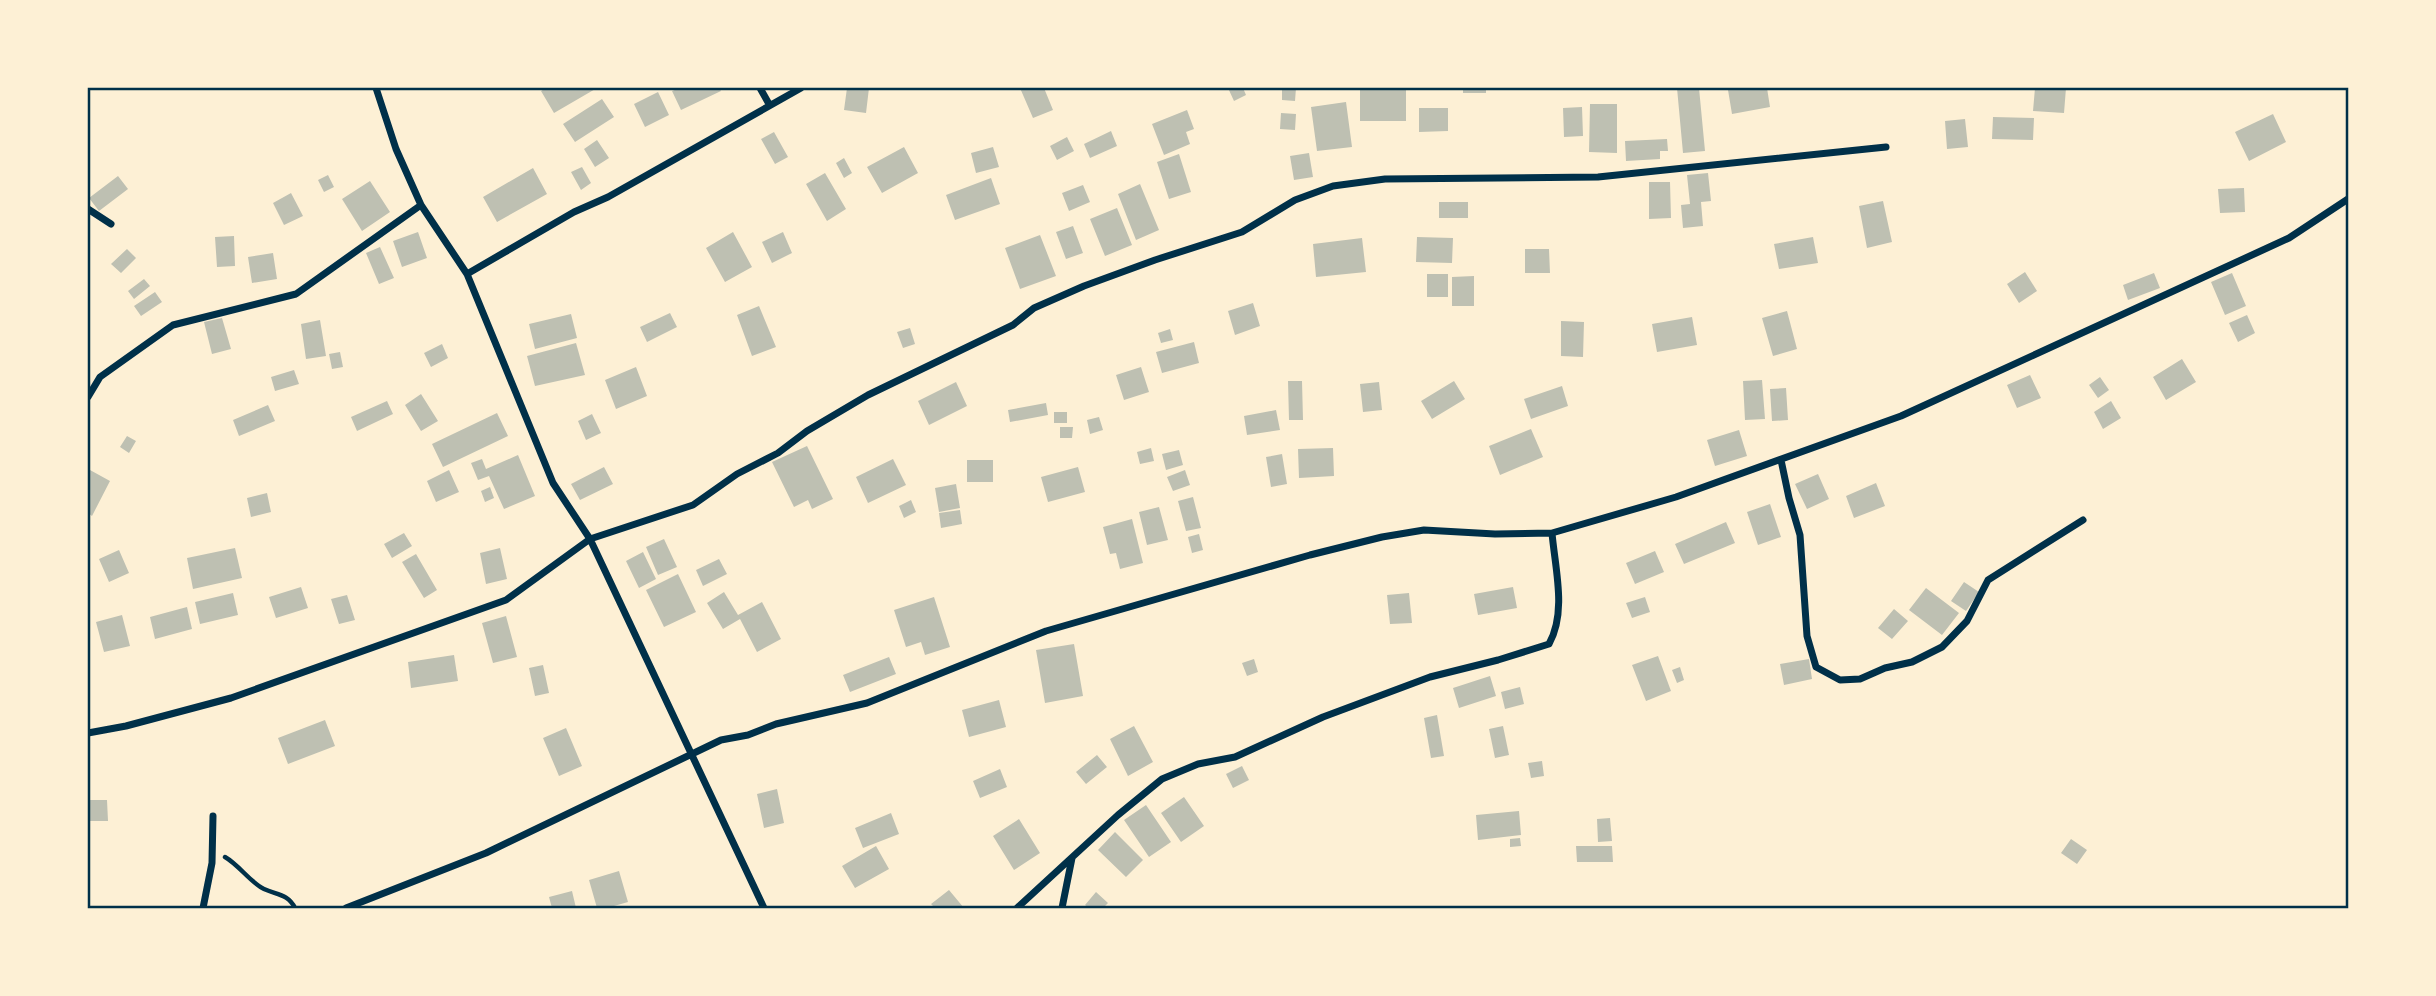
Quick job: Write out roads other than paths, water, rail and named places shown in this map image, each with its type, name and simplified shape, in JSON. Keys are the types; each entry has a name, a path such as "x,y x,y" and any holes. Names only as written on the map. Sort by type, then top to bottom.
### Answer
{"street":[{"path":"376,88 396,149 421,205 467,274 553,483 590,539 764,908"},
{"path":"760,88 769,104"},
{"path":"467,274 574,212 608,197 801,88"},
{"path":"88,733 127,726 232,698 506,600 590,539 693,505 737,474 778,453 807,431 869,395 1013,325 1034,308 1155,260 1242,232 1295,200 1333,186 1385,179 1598,177 1886,147"},
{"path":"346,908 396,891 486,853 721,740 748,736 776,724 867,702 1046,631 1382,537 1424,530 1495,534 1552,533 1676,498 1901,416 2289,238 2348,199"},
{"path":"88,397 100,377 173,325 296,294 421,205"},
{"path":"88,209 111,224"},
{"path":"1781,460 1800,535 1801,574 1810,646 1816,667 1840,680 1860,679 1885,668 1912,662 1942,647 1966,621 1988,580 2083,520"},
{"path":"1017,908 1162,779 1198,764 1235,757 1323,717 1430,677 1549,644 1556,633 1559,602 1552,533"},
{"path":"203,908 212,863 213,816"},
{"path":"1062,908 1072,858"}]}
